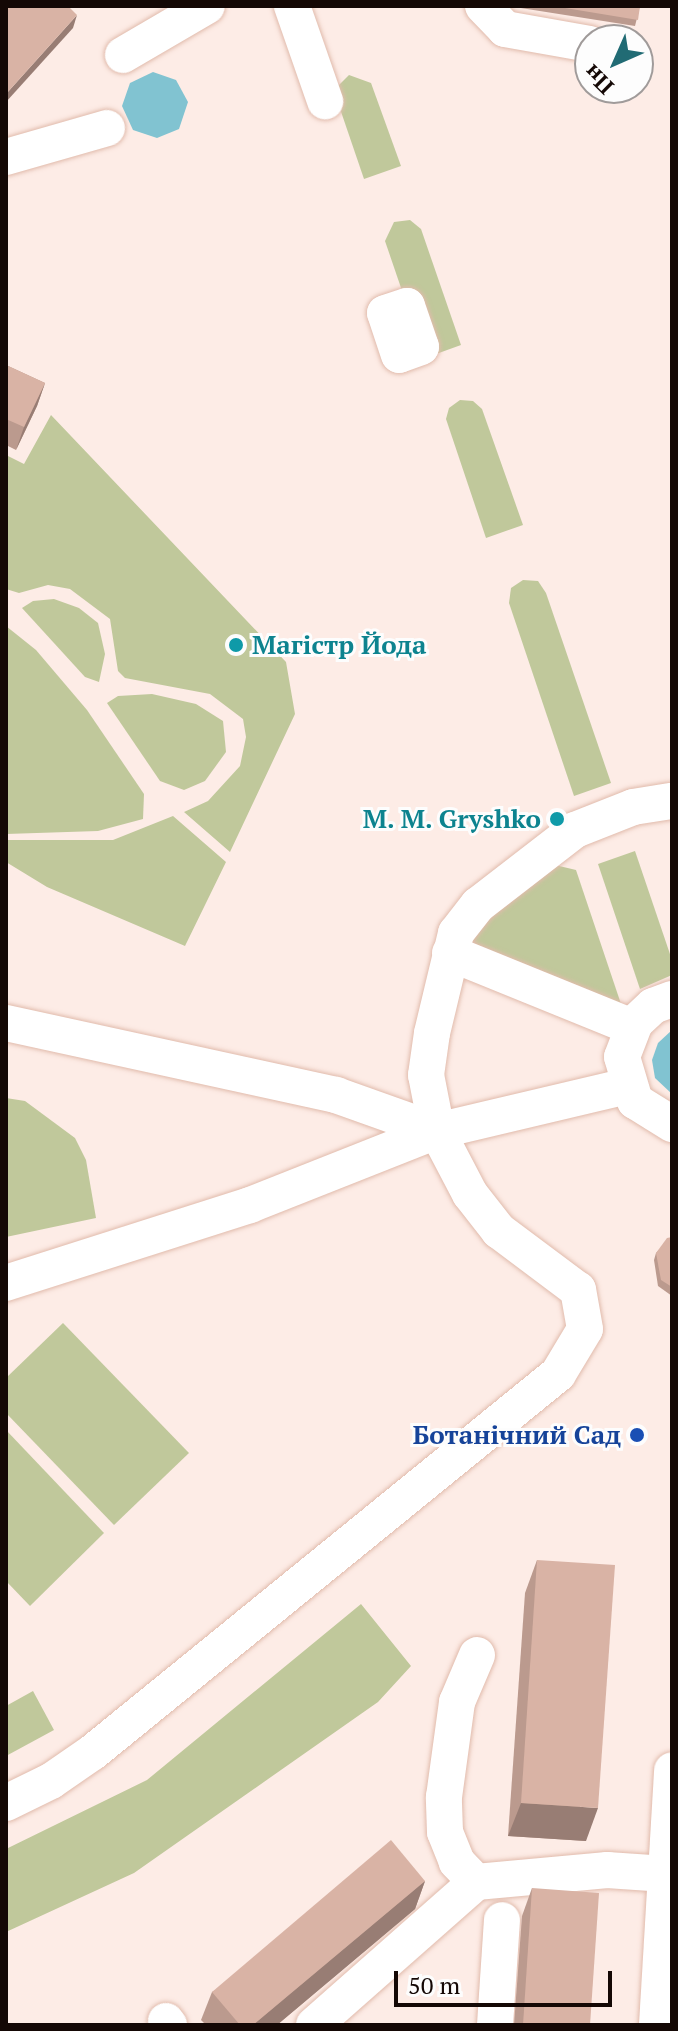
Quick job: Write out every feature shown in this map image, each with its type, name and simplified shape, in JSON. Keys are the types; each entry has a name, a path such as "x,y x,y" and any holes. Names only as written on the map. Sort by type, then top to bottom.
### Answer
{"street":[{"path":"123,55 207,6"},
{"path":"291,6 325,101"},
{"path":"483,6 505,29 574,50"},
{"path":"6,157 107,128"},
{"path":"6,1803 51,1781 93,1752 558,1374 585,1329 578,1290 499,1231 470,1194 437,1131 426,1075 450,953 456,933 478,905 575,830 633,807 672,801"},
{"path":"450,953 632,1027"},
{"path":"672,999 653,1006 632,1027 622,1057 627,1086 647,1113 672,1124"},
{"path":"6,1023 336,1095 437,1131"},
{"path":"6,1283 250,1205 437,1131 627,1086"},
{"path":"476,1882 457,1862 445,1832 444,1797 457,1702 477,1655"},
{"path":"657,2025 672,1770"},
{"path":"314,2025 476,1882 607,1870 666,1874"},
{"path":"495,2025 502,1920"}],"green space":[{"path":"349,75 371,83 401,166 364,179 336,97 339,85"},
{"path":"410,220 421,229 461,345 425,358 385,241 394,222"},
{"path":"460,400 473,401 482,409 523,525 486,538 446,419 449,408"},
{"path":"51,415 286,662 295,714 230,852 184,812 208,801 240,766 246,737 243,719 210,694 125,678 118,671 110,619 70,589 48,585 19,593 6,589 6,455 24,464"},
{"path":"523,580 538,581 546,593 611,783 574,796 509,603 511,588"},
{"path":"54,599 79,608 98,623 105,654 99,682 85,677 22,608 33,601"},
{"path":"6,626 36,650 87,710 144,794 143,819 98,831 6,834"},
{"path":"152,694 196,704 223,721 226,752 205,781 184,790 160,781 107,703 118,696"},
{"path":"173,816 226,862 185,946 47,887 6,862 6,840 113,840"},
{"path":"635,851 672,960 672,975 640,989 598,864"},
{"path":"555,865 576,870 621,1004 469,944 491,911"},
{"path":"6,1098 25,1101 75,1138 86,1160 96,1218 6,1237"},
{"path":"63,1323 189,1453 114,1525 6,1413 6,1378"},
{"path":"6,1430 104,1533 30,1606 6,1581"},
{"path":"361,1604 411,1666 378,1702 134,1873 6,1932 6,1849 147,1780"},
{"path":"33,1691 54,1730 6,1756 6,1706"}],"water":[{"path":"153,72 176,80 188,102 179,129 157,138 133,130 122,106 130,83"},
{"path":"672,1030 672,1094 655,1078 652,1060 658,1043"}],"building":[{"path":"6,6 68,6 77,15 6,94"},
{"path":"553,6 640,6 638,20"},
{"path":"6,365 45,383 24,427 6,419"},
{"path":"672,1237 672,1287 661,1280 656,1253 667,1238"},
{"path":"537,1560 615,1565 598,1808 521,1803"},
{"path":"391,1840 425,1881 253,2025 240,2025 212,1992"},
{"path":"532,1888 599,1893 590,2025 523,2025"}],"place":[{"name":"Магістр Йода","path":"236,645"},
{"name":"M. M. Gryshko","path":"557,819"},
{"name":"Ботанічний Сад","path":"637,1435"}]}
